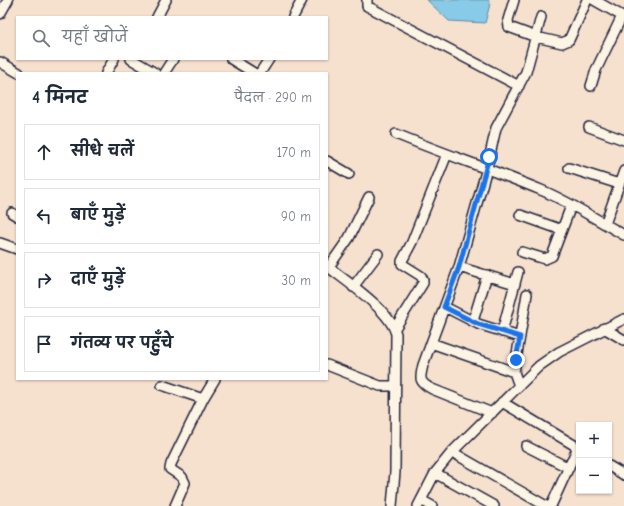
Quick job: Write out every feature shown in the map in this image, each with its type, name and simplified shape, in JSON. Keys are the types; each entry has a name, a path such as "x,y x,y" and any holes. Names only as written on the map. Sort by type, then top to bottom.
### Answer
{"street":[{"path":"0,14 8,0"},
{"path":"157,16 166,0"},
{"path":"294,16 302,0"},
{"path":"367,0 367,6 519,86"},
{"path":"514,0 508,20 509,27 536,37 564,43 568,40 587,0"},
{"path":"592,86 598,65 623,16 594,0"},
{"path":"492,413 423,385 420,378 431,343 459,267 487,168 496,128 529,64 541,17"},
{"path":"107,72 113,60"},
{"path":"133,60 153,72"},
{"path":"165,72 173,60"},
{"path":"233,60 252,72"},
{"path":"261,72 268,60"},
{"path":"0,62 17,72"},
{"path":"589,127 624,140"},
{"path":"396,134 543,191 624,235"},
{"path":"395,328 424,280 421,276 402,264 402,261 412,242 447,154"},
{"path":"328,163 349,174"},
{"path":"569,168 619,184"},
{"path":"605,224 624,171"},
{"path":"369,196 349,238 328,267 389,319 395,328 395,472 392,506"},
{"path":"522,252 545,259 552,256 571,206"},
{"path":"520,214 562,230"},
{"path":"0,243 16,249"},
{"path":"353,287 378,254"},
{"path":"459,267 515,284"},
{"path":"502,332 518,272"},
{"path":"473,321 487,275"},
{"path":"519,386 514,372 527,294"},
{"path":"444,307 473,321 520,337"},
{"path":"432,506 419,503 435,473 452,452 502,402 540,366 558,352 624,319"},
{"path":"604,328 624,340"},
{"path":"431,343 514,372"},
{"path":"328,365 380,386 395,386"},
{"path":"175,506 185,483 182,477 170,469 171,464 203,399 214,380"},
{"path":"162,385 203,399"},
{"path":"502,402 576,446"},
{"path":"526,446 569,468"},
{"path":"452,452 546,506"},
{"path":"551,506 576,454"},
{"path":"612,468 624,475"},
{"path":"435,473 494,506"}],"water":[{"path":"427,0 489,0 490,4 485,23 449,21"}],"route":[{"path":"489,157 459,267 444,307 478,324 520,337 516,360"}]}
